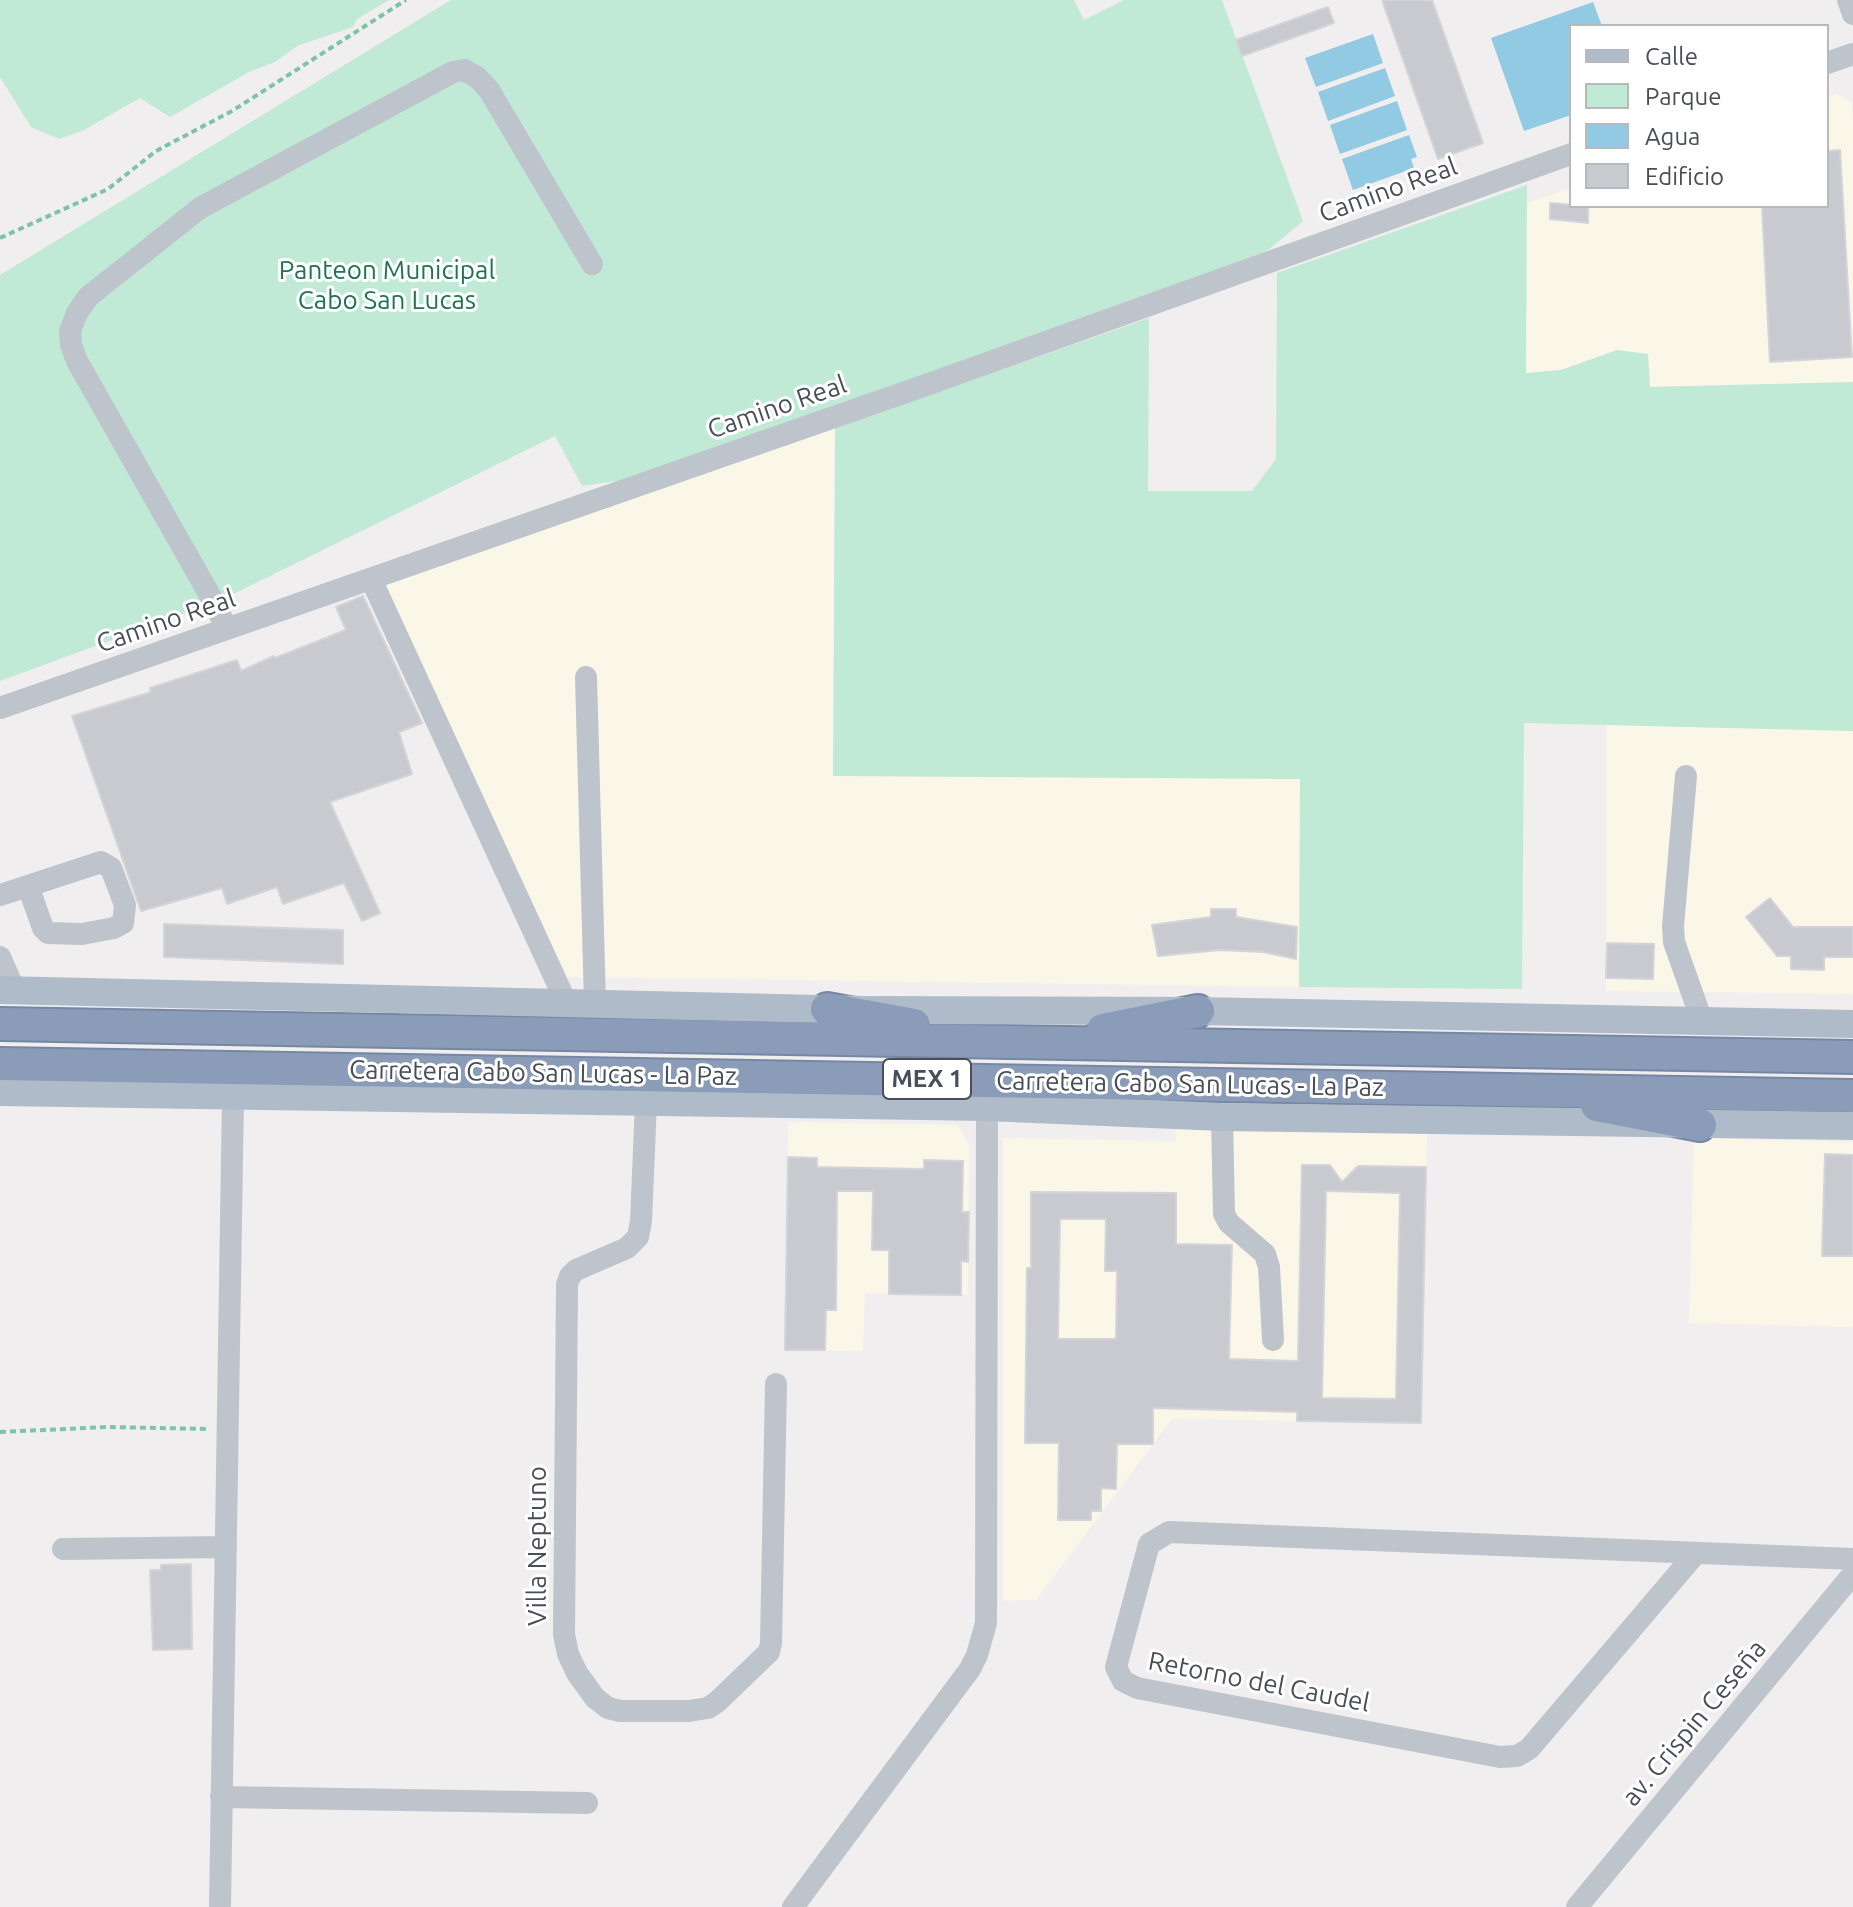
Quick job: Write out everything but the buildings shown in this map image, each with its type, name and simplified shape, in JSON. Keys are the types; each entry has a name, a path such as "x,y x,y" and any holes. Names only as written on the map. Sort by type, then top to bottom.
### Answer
{"highway":[{"path":"827,1009 1000,1042"},
{"path":"1040,1043 1198,1011"},
{"name":"Carretera Cabo San Lucas - La Paz","path":"0,1024 1853,1057"},
{"name":"Carretera Cabo San Lucas - La Paz","path":"0,1064 1853,1096"},
{"path":"1511,1089 1700,1125"}],"main road":[{"path":"8,990 827,1009 1198,1011 1853,1024"},
{"path":"0,1092 987,1107 1222,1117 1853,1126"}],"street":[{"path":"1848,0 1853,14"},
{"path":"1829,62 1853,54"},
{"path":"227,629 77,361 70,331 88,297 200,208 453,72 464,70 477,77 489,90 592,264"},
{"name":"Camino Real","path":"0,708 926,385 1569,155"},
{"path":"371,579 566,1002"},
{"path":"586,677 595,1003"},
{"path":"1686,776 1674,942 1702,1021"},
{"path":"0,895 28,886"},
{"path":"0,957 8,990"},
{"path":"220,1907 233,1096"},
{"name":"Villa Neptuno","path":"646,1102 638,1237 627,1248 576,1270 567,1285 564,1634 572,1664 595,1698 608,1708 620,1711 708,1708 769,1652 776,1384"},
{"path":"793,1907 961,1683 977,1655 986,1623 987,1107"},
{"path":"1222,1117 1224,1214 1229,1223 1265,1254 1269,1267 1273,1340"},
{"name":"Retorno del Caudel","path":"1696,1553 1529,1749 1517,1756 1500,1757 1137,1688 1123,1681 1116,1667 1149,1544 1169,1532 1853,1559"},
{"path":"63,1549 226,1547"},
{"name":"av. Crispin Ceseña","path":"1577,1907 1853,1574"},
{"path":"221,1797 587,1803"}],"path":[{"path":"0,238 108,189 156,151 232,111 406,0"},
{"path":"0,1432 108,1427 228,1429"}],"shaded area":[{"path":"1838,94 1852,103 1853,382 1649,387 1617,350 1561,370 1526,373 1527,203 1569,189 1569,208 1829,208 1829,97"},
{"path":"835,428 833,776 1300,779 1299,987 567,977 385,585"},
{"path":"1606,725 1853,731 1853,994 1606,991"},
{"path":"788,1122 958,1125 969,1145 968,1295 865,1293 863,1351 785,1350"},
{"path":"1176,1128 1427,1132 1421,1423 1172,1419 1036,1600 1003,1601 1003,1138 1176,1141"},
{"path":"1694,1138 1853,1142 1853,1327 1689,1323"}],"green space":[{"path":"0,0 389,0 357,19 353,27 297,46 275,62 249,72 170,117 140,98 84,130 59,139 31,127 0,77"},
{"name":"Panteon Municipal Cabo San Lucas","path":"451,0 1074,0 1084,20 1124,0 1222,0 1303,221 1267,251 1248,261 624,480 582,486 555,436 221,600 0,681 0,275"},
{"path":"1527,185 1526,373 1561,370 1617,350 1648,354 1650,387 1853,382 1853,731 1524,723 1522,989 1299,987 1300,779 833,776 835,428 1149,318 1148,491 1252,491 1276,459 1277,273"}],"water":[{"path":"1593,2 1601,24 1569,24 1569,116 1524,131 1491,38"},
{"path":"1373,34 1383,63 1316,87 1305,58"},
{"path":"1385,68 1395,96 1328,121 1318,92"},
{"path":"1397,101 1407,130 1340,154 1330,125"},
{"path":"1409,135 1417,157 1411,159 1414,168 1353,190 1342,159"}]}
